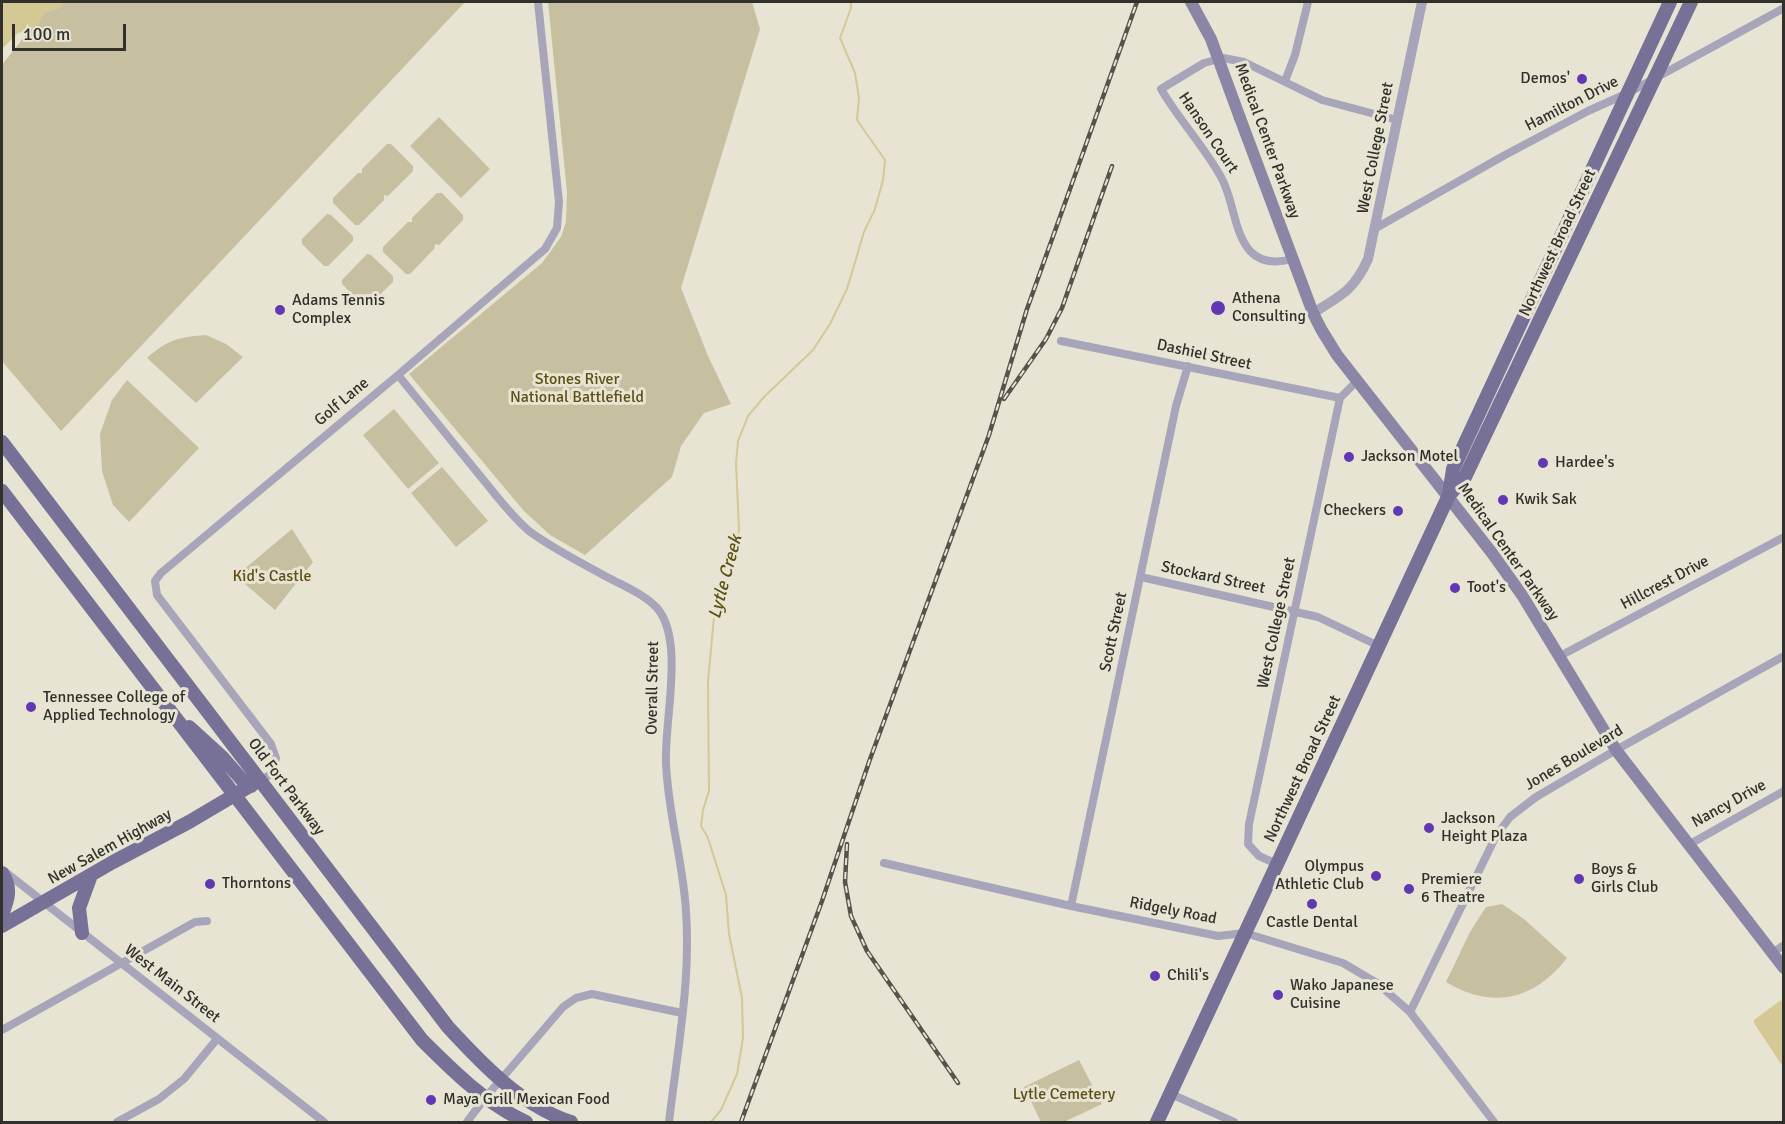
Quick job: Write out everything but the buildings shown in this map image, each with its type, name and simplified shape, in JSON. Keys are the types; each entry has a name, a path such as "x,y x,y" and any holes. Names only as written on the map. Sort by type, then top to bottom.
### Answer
{"main road":[{"name":"Medical Center Parkway","path":"1191,2 1211,39 1292,259 1321,329 1337,355 1449,495 1517,589 1616,750 1784,968"},
{"name":"Northwest Broad Street","path":"1157,1122 1449,495 1453,469 1670,2"},
{"name":"Northwest Broad Street","path":"1449,495 1465,477 1691,2"},
{"path":"1575,208 1589,216"},
{"path":"1546,269 1561,276"},
{"name":"Old Fort Parkway","path":"2,442 256,783 448,1028 500,1080 557,1118 571,1122"},
{"path":"2,491 422,1040 457,1076 485,1098 526,1122"},
{"path":"165,706 223,758 243,781 256,783"},
{"name":"New Salem Highway","path":"2,926 256,783"},
{"path":"2,871 9,891 2,915"},
{"path":"82,933 79,908 91,875"}],"street":[{"name":"Golf Lane","path":"256,783 272,774 276,758 271,744 157,595 155,581 161,573 545,249 557,228 560,202 538,2"},
{"path":"1308,2 1296,55 1285,81 1322,100 1396,120"},
{"name":"West College Street","path":"1313,313 1351,288 1360,276 1368,258 1422,2"},
{"name":"Hamilton Drive","path":"1376,228 1510,152 1628,93 1784,8"},
{"name":"Hanson Court","path":"1285,81 1244,62 1223,58 1204,63 1161,89 1220,175 1227,189 1242,240 1250,252 1263,261 1282,262 1292,259"},
{"name":"Dashiel Street","path":"1061,341 1340,398"},
{"name":"Scott Street","path":"1071,906 1176,406 1188,366"},
{"name":"Overall Street","path":"398,375 527,529 554,548 644,597 657,608 668,627 672,652 666,760 668,805 680,860 687,910 687,955 669,1122"},
{"path":"1340,398 1357,381"},
{"name":"West College Street","path":"1277,864 1259,856 1248,844 1249,824 1340,398"},
{"name":"Hillcrest Drive","path":"1560,656 1784,537"},
{"name":"Stockard Street","path":"1141,577 1318,617 1379,646"},
{"name":"Jones Boulevard","path":"1410,1012 1496,836 1510,817 1536,797 1784,656"},
{"name":"Nancy Drive","path":"1689,844 1784,791"},
{"name":"Ridgely Road","path":"884,863 1071,906 1218,936 1245,933 1343,963 1377,983 1410,1012 1494,1122"},
{"name":"West Main Street","path":"2,871 45,902 324,1122"},
{"path":"2,1030 195,922 207,921"},
{"path":"1772,953 1784,945"},
{"path":"466,1122 563,1007 576,998 592,994 682,1013"},
{"path":"117,1122 159,1099 184,1079 217,1039"},
{"path":"1171,1094 1234,1122"},
{"path":"308,1122 314,1115"}],"green space":[{"path":"48,2 465,2 61,431 2,361 2,65 35,23"},
{"name":"Stones River National Battlefield","path":"548,2 752,2 760,29 681,288 708,356 731,404 704,413 681,446 672,477 585,555 550,535 524,511 409,374 542,263 561,237 566,222 567,192"},
{"path":"439,117 490,169 461,198 410,146"},
{"path":"387,144 391,144 413,166 413,171 388,196 384,195 384,200 359,225 355,225 333,203 333,198 358,173 362,173 362,169"},
{"path":"437,193 442,193 463,215 463,220 439,245 435,244 434,249 410,274 406,274 383,252 383,247 408,222 412,222 412,218"},
{"path":"327,214 331,215 353,236 353,241 328,266 324,266 302,244 302,239"},
{"path":"367,254 371,255 393,276 393,282 368,306 364,306 342,284 342,280"},
{"path":"206,335 226,344 243,357 196,403 147,358 174,340"},
{"path":"127,380 199,448 129,522 113,505 102,471 100,434 112,400"},
{"path":"394,409 439,463 408,489 363,435"},
{"path":"442,467 488,521 456,547 411,493"},
{"name":"Kid's Castle","path":"292,529 313,562 275,610 236,576"},
{"path":"1502,904 1524,919 1567,958 1541,983 1512,996 1496,998 1480,996 1463,991 1446,982 1470,932 1486,907"},
{"name":"Lytle Cemetery","path":"1079,1060 1102,1104 1064,1122 1041,1122 1024,1087"}],"shaded area":[{"path":"6,2 66,2 58,9 45,13 36,28 18,33 2,49 2,4"},
{"path":"1781,1000 1784,1003 1783,1067 1754,1023 1754,1020"}],"waterway":[{"name":"Lytle Creek","path":"711,1122 721,1110 737,1074 743,1038 742,998 729,934 726,895 708,838 701,826 709,791 708,681 714,617 721,584 733,561 739,530 736,463 738,441 748,416 764,397 813,350 830,324 847,289 883,180 885,160 857,120 859,98 855,73 840,38 851,2"}],"railway":[{"path":"741,1122 822,901 869,762 989,435 1027,309 1137,2"},
{"path":"1004,399 1046,339 1062,308 1112,166"},
{"path":"847,844 845,882 851,916 867,951 958,1083"}],"place":[{"name":"Demos'","path":"1582,79"},
{"name":"Athena Consulting","path":"1218,308"},
{"name":"Adams Tennis Complex","path":"280,310"},
{"name":"Jackson Motel","path":"1349,457"},
{"name":"Hardee's","path":"1543,463"},
{"name":"Kwik Sak","path":"1503,500"},
{"name":"Checkers","path":"1398,511"},
{"name":"Toot's","path":"1455,588"},
{"name":"Tennessee College of Applied Technology","path":"31,707"},
{"name":"Jackson Height Plaza","path":"1429,828"},
{"name":"Olympus Athletic Club","path":"1376,876"},
{"name":"Boys & Girls Club","path":"1579,879"},
{"name":"Thorntons","path":"210,884"},
{"name":"Premiere 6 Theatre","path":"1409,889"},
{"name":"Castle Dental","path":"1312,904"},
{"name":"Chili's","path":"1155,976"},
{"name":"Wako Japanese Cuisine","path":"1278,995"},
{"name":"Maya Grill Mexican Food","path":"431,1100"}]}
